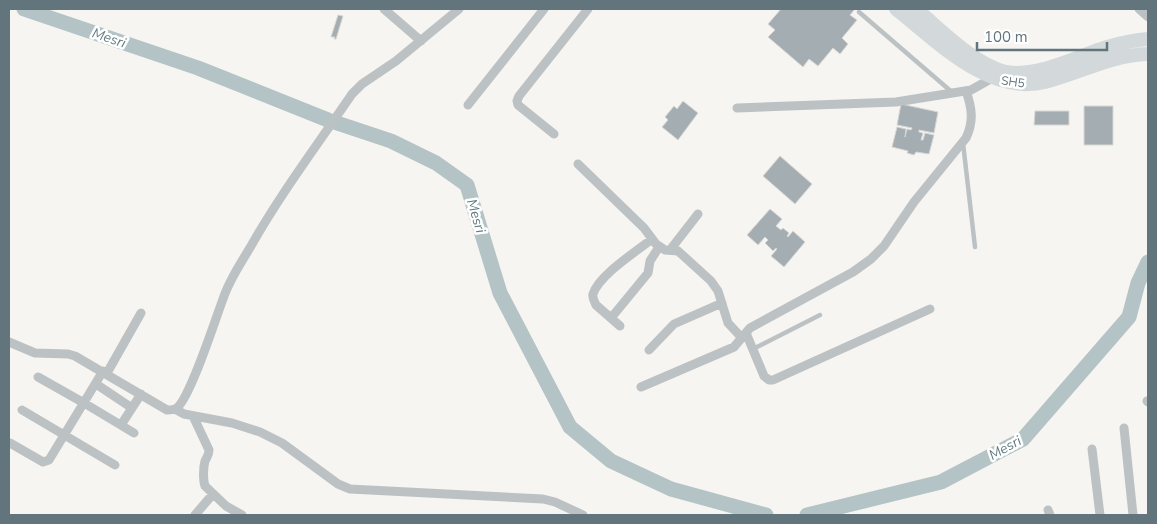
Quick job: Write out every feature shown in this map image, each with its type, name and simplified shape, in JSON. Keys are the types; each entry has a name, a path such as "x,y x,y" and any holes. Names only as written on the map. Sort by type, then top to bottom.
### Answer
{"main road":[{"name":"SH5","path":"896,9 958,57 998,75 1042,70 1108,46 1133,40 1148,39"},
{"name":"SH5","path":"916,9 972,55 994,68 1006,83 1032,84 1046,82 1116,58 1148,54"}],"street":[{"path":"384,9 421,41"},
{"path":"468,105 544,9"},
{"path":"554,134 518,105 518,101 588,9"},
{"path":"1139,9 1148,17"},
{"path":"9,342 35,353 75,356 167,410 175,409 182,403 192,382 225,294 270,213 352,94 362,84 421,41 456,10"},
{"path":"737,108 896,102 955,94 966,91 998,75"},
{"path":"640,387 734,346 744,335 770,317 853,272 871,259 884,246 914,202 963,142 970,129 972,115 972,106 966,91"},
{"path":"578,164 644,228 659,247 665,250 678,251 711,281 718,291 728,322 744,335 753,349 764,376 769,380 773,380 930,309"},
{"path":"670,250 698,214"},
{"path":"620,326 594,301 595,290 612,270 652,239"},
{"path":"611,318 648,273 650,261 659,247"},
{"path":"649,350 674,324 722,303"},
{"path":"10,443 37,460 46,462 51,457 140,313"},
{"path":"38,377 134,433"},
{"path":"96,384 132,408"},
{"path":"121,425 141,394"},
{"path":"175,409 184,414 232,423 260,432 282,443 344,487 350,489 543,499 555,502 583,515"},
{"path":"22,410 115,464"},
{"path":"193,416 210,452 205,463 204,483 226,506 242,515"},
{"path":"1124,428 1133,515"},
{"path":"1092,449 1100,515"},
{"path":"195,515 213,494"}],"lane":[{"path":"860,12 955,94"},
{"path":"963,142 975,246"},
{"path":"753,349 820,315"}],"building":[{"path":"781,9 855,9 850,15 857,20 842,38 848,44 840,54 833,48 818,66 809,59 803,67 768,37 775,30 768,24"},
{"path":"338,15 343,16 336,39 334,39 335,37 331,37"},
{"path":"683,101 698,113 678,140 662,127 668,120 665,117 674,106 677,109"},
{"path":"901,104 938,112 934,133 919,130 919,132 923,133 921,140 923,140 925,133 934,135 929,154 916,152 914,155 907,153 908,151 892,147 897,127 906,129 905,137 907,129 911,130 912,128 897,125"},
{"path":"1084,106 1113,106 1113,145 1084,145"},
{"path":"1035,111 1069,111 1069,125 1034,125"},
{"path":"780,156 812,184 795,204 763,176"},
{"path":"770,209 782,219 776,226 781,230 783,228 789,233 788,237 793,231 805,242 784,267 771,256 777,249 773,251 765,243 768,240 765,237 758,245 747,235"}],"waterway":[{"name":"Mesri","path":"24,9 198,68 328,120 391,141 436,163 467,185 500,293 570,427 611,461 671,489 766,515"},
{"name":"Mesri","path":"807,515 941,482 1023,439 1129,317 1138,283 1148,262"}]}
